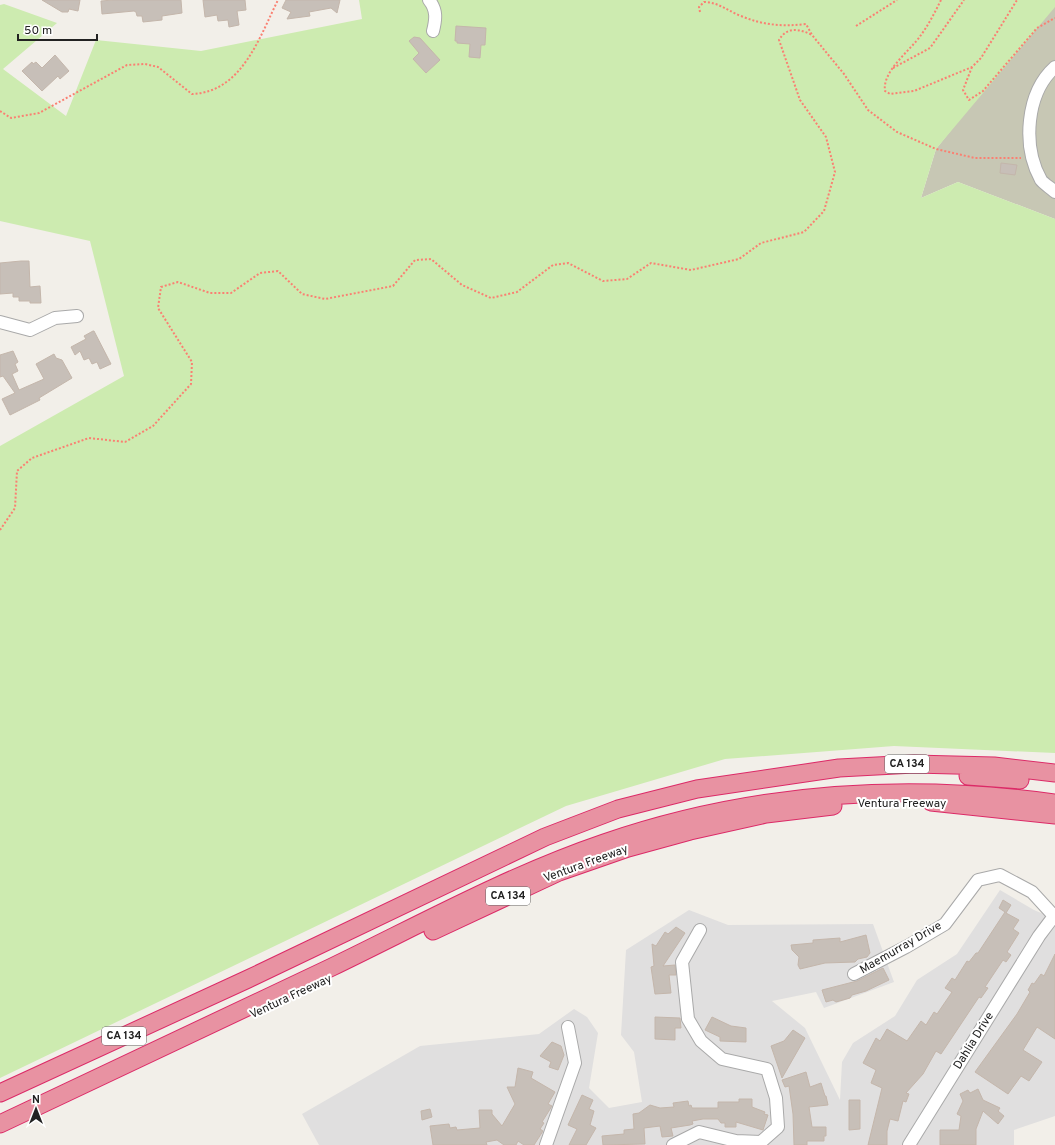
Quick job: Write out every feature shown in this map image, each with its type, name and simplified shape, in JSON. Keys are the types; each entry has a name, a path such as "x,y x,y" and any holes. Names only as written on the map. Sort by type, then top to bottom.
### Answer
{"highway":[{"name":"CA 134","path":"0,1093 248,979 552,834 618,809 697,790 760,779 839,768 914,764 994,766 1055,773"},
{"path":"760,779 775,784 856,776 934,774 1055,784"},
{"path":"0,1124 514,880 604,843 677,821 739,807 801,798 865,792 984,794 1055,802"},
{"name":"Ventura Freeway","path":"0,1135 159,1058 559,872 628,848 690,831 766,814 845,805 929,802 1055,815"},
{"path":"0,1106 220,1002 248,979"}],"street":[{"path":"429,0 433,6 436,18 433,31"},
{"path":"1055,67 1044,77 1033,100 1030,125 1033,158 1042,181 1055,192"},
{"path":"0,322 30,330 54,318 76,316"},
{"name":"Maemurray Drive","path":"854,974 906,947 945,924 978,880 1000,875 1032,892 1054,916 1039,936"},
{"path":"673,1145 699,1132 736,1141 761,1142 778,1127 776,1098 767,1069 722,1059 701,1041 688,1020 682,962 700,930"},
{"name":"Dahlia Drive","path":"909,1145 1039,936"},
{"path":"546,1145 575,1063 568,1027"}],"path":[{"path":"0,111 12,118 39,113 127,65 145,64 158,67 192,94 206,93 235,77 253,51 278,0"},
{"path":"856,26 897,0"},
{"path":"941,0 922,34 892,69 884,85 885,91 890,94 900,94 914,91 972,67 981,58 1017,0"},
{"path":"892,69 930,48 964,0"},
{"path":"700,12 699,7 704,2 712,2 741,16 774,26 806,24 812,35 844,74 868,110 897,132 936,149 975,158 1033,158"},
{"path":"972,67 963,90 969,100 983,92 1037,28 1055,18"},
{"path":"0,530 15,508 17,470 32,458 89,438 125,442 153,426 191,384 192,362 158,308 161,287 178,282 210,293 231,293 260,274 278,271 302,294 326,299 393,286 415,260 431,259 462,285 491,298 517,292 553,265 568,263 603,281 627,279 651,264 691,270 739,259 761,243 804,232 824,212 835,172 826,137 800,100 779,40 783,34 789,30 804,31 812,35"}],"shaded area":[{"path":"1055,0 1055,219 958,182 921,198 936,149"},
{"path":"1000,890 1034,910 1055,919 1055,1116 1014,1130 1014,1145 319,1145 302,1114 420,1046 539,1034 574,1009 587,1017 598,1033 589,1088 609,1108 642,1102 634,1052 621,1035 626,950 689,910 728,925 873,924 894,982 824,1008 816,992 772,1001 805,1028 840,1100 842,1062 853,1043 895,1016 917,980 957,954"}],"green space":[{"path":"359,0 1055,0 1055,7 936,149 921,198 958,182 1055,219 1055,753 894,746 725,759 566,806 0,1078 0,446 124,376 90,241 0,221 0,5 4,4 57,23 3,69 66,116 96,40 201,51 362,19"}],"building":[{"path":"42,0 80,0 78,11 69,9 68,12 62,12"},
{"path":"181,0 182,13 162,16 162,20 143,22 142,16 137,16 136,12 134,11 102,14 101,1"},
{"path":"203,0 245,0 246,10 237,11 239,25 229,27 228,20 218,21 217,15 205,17"},
{"path":"286,0 340,0 337,13 331,8 309,12 310,16 287,19 291,12 282,8"},
{"path":"456,26 486,28 485,45 481,45 480,58 469,57 470,44 457,43 457,41 455,41"},
{"path":"414,37 420,38 440,60 426,73 413,59 419,53 409,41"},
{"path":"55,55 69,71 60,79 58,76 42,91 22,71 32,62 33,64 36,62 42,68"},
{"path":"1001,163 1017,165 1015,175 1000,173"},
{"path":"29,261 30,287 40,286 41,303 19,301 19,297 13,297 13,293 0,294 0,263"},
{"path":"93,331 111,364 100,369 97,362 92,364 89,358 84,360 80,351 75,355 71,347 86,339 84,336"},
{"path":"13,351 18,362 15,364 18,371 12,374 19,390 44,379 36,364 54,354 56,358 62,360 72,378 39,398 40,400 10,415 2,399 15,393 3,376 0,377 0,355"},
{"path":"1003,900 1011,905 1006,913 1019,920 1013,929 1019,933 1007,952 1011,955 1006,962 1003,960 985,987 988,988 981,998 979,997 941,1054 936,1051 923,1074 906,1093 909,1094 906,1102 903,1101 898,1121 890,1119 887,1131 887,1145 868,1145 882,1088 871,1083 876,1070 863,1063 876,1038 880,1041 887,1029 907,1041 921,1021 926,1025 934,1012 937,1014 952,992 945,988 952,978 955,980 967,961 969,962 976,953 978,953 1005,912 999,908"},
{"path":"676,927 685,933 663,966 675,965 676,975 669,975 671,993 655,994 651,967 654,966 652,944 656,946 665,932 668,934"},
{"path":"866,935 870,953 867,957 858,959 855,962 825,963 800,969 798,965 799,957 792,950 791,945 813,943 813,940 840,938 840,942"},
{"path":"1055,954 1055,1039 1037,1027 1023,1050 1042,1062 1029,1081 1021,1076 1008,1094 975,1072 1017,1014 1030,992 1028,990 1032,983 1034,984 1041,974 1044,976"},
{"path":"883,968 889,980 866,991 852,995 850,998 836,1002 833,1000 826,1002 822,990 857,981"},
{"path":"655,1017 680,1018 681,1028 675,1028 675,1040 655,1039"},
{"path":"712,1017 731,1026 746,1028 746,1042 720,1041 720,1037 705,1030"},
{"path":"793,1030 805,1038 782,1078 771,1046 784,1041"},
{"path":"552,1042 561,1046 564,1055 558,1070 549,1067 551,1062 540,1056"},
{"path":"518,1068 533,1072 531,1078 555,1092 548,1104 552,1106 542,1122 544,1123 540,1129 543,1131 534,1145 524,1145 518,1141 516,1145 504,1145 497,1140 486,1142 487,1145 433,1145 430,1126 449,1124 450,1128 456,1127 457,1130 480,1128 479,1110 492,1110 492,1114 502,1126 515,1104 507,1087 515,1087"},
{"path":"806,1072 810,1087 821,1083 826,1096 828,1105 809,1107 812,1127 826,1127 826,1136 824,1136 824,1141 807,1141 807,1145 794,1145 793,1114 789,1086 785,1087 782,1080"},
{"path":"978,1089 983,1100 1000,1108 998,1111 1004,1116 998,1124 983,1111 976,1129 976,1145 940,1145 940,1130 959,1130 961,1116 957,1114 963,1101 960,1094 968,1090 970,1093"},
{"path":"582,1095 593,1100 589,1109 594,1111 590,1125 596,1128 586,1145 569,1145 577,1129 568,1125"},
{"path":"739,1099 752,1099 752,1107 765,1112 764,1114 768,1115 763,1130 736,1122 736,1127 725,1127 725,1123 721,1123 718,1119 703,1119 692,1121 693,1124 690,1125 671,1128 673,1136 662,1137 660,1126 644,1128 645,1144 603,1145 602,1136 624,1134 624,1130 634,1129 633,1114 639,1113 650,1105 660,1108 674,1107 673,1103 688,1101 689,1106 691,1105 692,1108 718,1108 718,1102 739,1102"},
{"path":"849,1100 860,1100 860,1129 849,1130"},
{"path":"430,1109 432,1117 422,1120 421,1111"}]}
